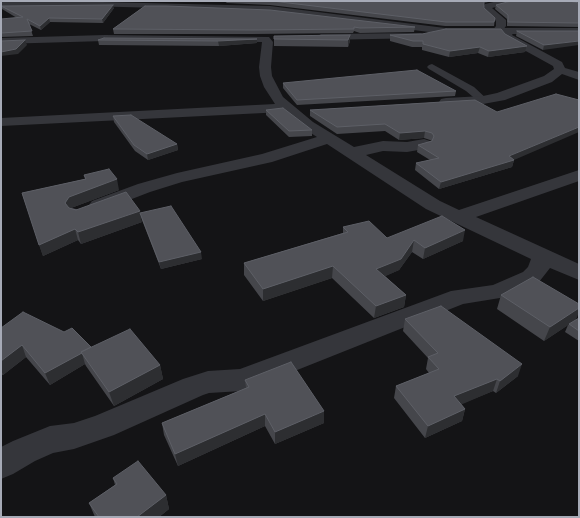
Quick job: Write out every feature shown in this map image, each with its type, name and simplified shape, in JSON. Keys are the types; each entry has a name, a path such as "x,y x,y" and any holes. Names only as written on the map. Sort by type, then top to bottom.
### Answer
{"street":[{"path":"508,1 488,6 488,10 501,20 500,26 503,32 508,37 558,64 560,70"},
{"path":"570,1 579,2"},
{"path":"1,5 125,2 270,9 445,31 579,32"},
{"path":"270,9 295,4"},
{"path":"311,37 421,36 445,31"},
{"path":"1,41 106,38 280,38"},
{"path":"257,38 267,40 266,76 270,87 278,100 328,139 415,194 458,218 579,273"},
{"path":"560,70 579,76"},
{"path":"430,103 484,100 512,93 548,78 560,70"},
{"path":"1,122 289,110 307,111"},
{"path":"85,210 144,188 177,178 266,158 328,139"},
{"path":"351,153 383,146 406,147 424,144"},
{"path":"458,218 579,175"},
{"path":"1,464 24,451 50,440 74,436 103,426 193,387 208,382 242,380 459,297 498,292 531,277 538,270 543,256"}],"lane":[{"path":"432,67 470,89 484,100"}],"building":[{"path":"272,1 484,1 484,8 495,18 494,22 446,22"},
{"path":"511,1 569,1 579,3 579,23 508,22 508,15 496,5"},
{"path":"113,5 102,19 49,18 40,26 27,19 32,31 1,33 1,19 23,17 1,6"},
{"path":"145,6 270,10 415,27 253,30 113,29"},
{"path":"446,29 501,29 505,34 527,46 489,51 480,47 450,51 423,44 423,41 413,41 390,35 422,34"},
{"path":"517,31 579,31 579,41 544,45"},
{"path":"350,35 348,40 274,39 274,36"},
{"path":"104,38 257,39 218,41 98,40"},
{"path":"25,40 16,49 1,52 1,41"},
{"path":"417,70 456,91 297,100 283,83"},
{"path":"556,94 579,100 579,127 509,156 514,160 441,182 416,163 439,158 418,145 432,141 434,136 432,133 425,131 400,133 385,124 337,127 310,110 475,100 497,112"},
{"path":"283,108 312,130 289,131 266,110"},
{"path":"131,115 177,144 147,154 134,145 113,116"},
{"path":"109,169 117,179 69,197 65,203 69,208 76,210 126,192 140,211 78,232 75,229 39,245 22,193 86,179 84,175"},
{"path":"171,206 201,252 159,262 140,213"},
{"path":"442,216 465,230 425,248 414,240 401,259 376,269 406,295 376,306 333,266 263,289 244,263 348,232 343,227 369,221 387,238"},
{"path":"533,277 579,304 579,308 550,327 501,295"},
{"path":"441,306 522,364 500,381 497,379 454,396 465,409 428,426 396,386 439,369 428,357 438,353 405,319"},
{"path":"23,312 64,332 72,328 91,347 45,373 22,345 1,361 1,328"},
{"path":"579,318 579,331 569,324"},
{"path":"130,329 160,365 109,392 81,352"},
{"path":"291,362 324,411 275,432 265,414 175,454 162,423 249,387 245,380"},
{"path":"138,461 166,495 137,517 99,517 89,503 117,484 113,478"}]}
